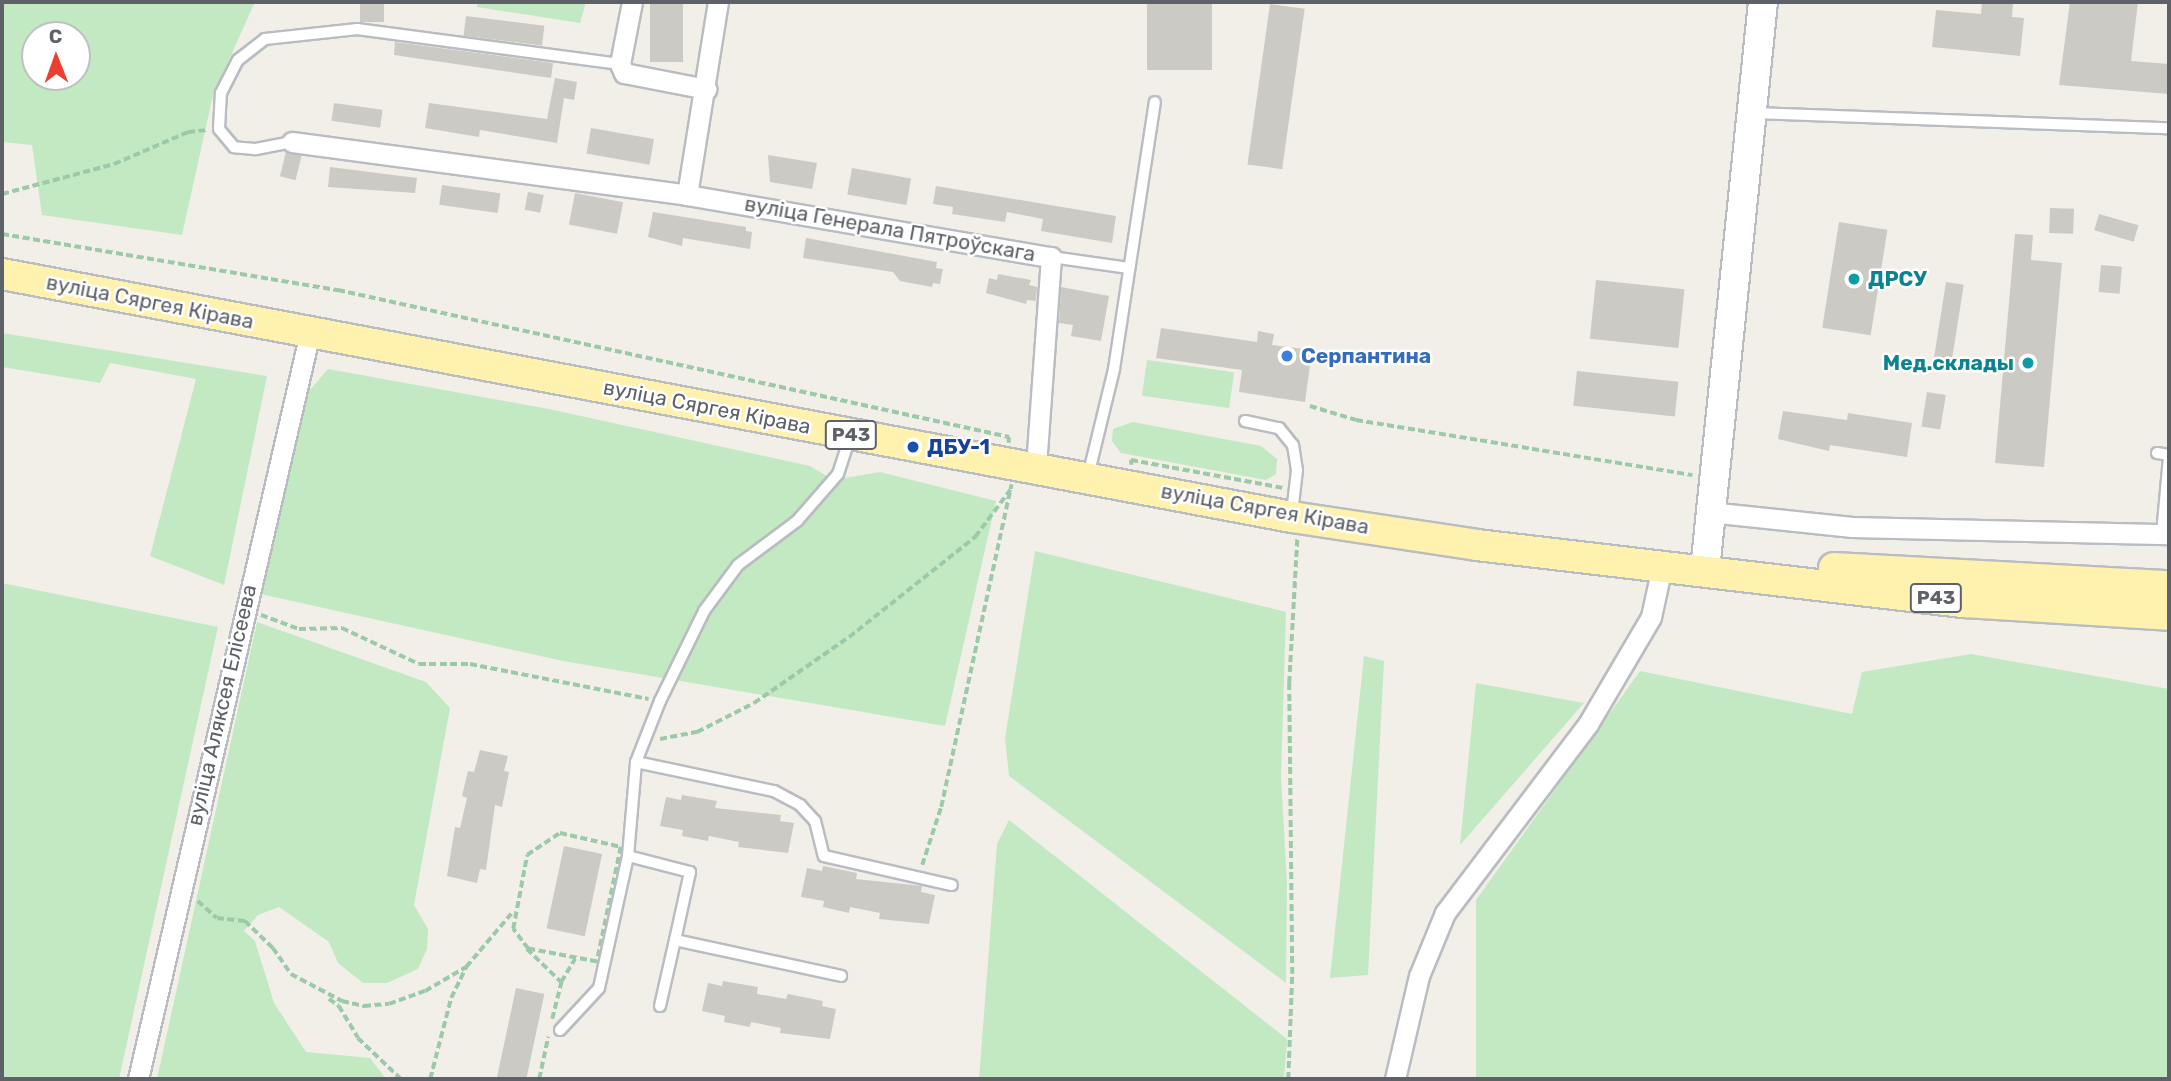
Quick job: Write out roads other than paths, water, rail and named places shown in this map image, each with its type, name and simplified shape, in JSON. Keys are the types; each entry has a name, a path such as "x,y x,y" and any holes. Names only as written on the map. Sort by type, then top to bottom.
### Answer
{"main road":[{"name":"вуліца Сяргея Кірава","path":"2,274 851,435 1088,477 1292,503 1662,566 1965,602 2169,615"},
{"name":"вуліца Сяргея Кірава","path":"1705,570 1827,568 2169,586"}],"street":[{"path":"632,2 620,64 626,74 706,89"},
{"path":"687,195 718,2"},
{"path":"1705,570 1763,2"},
{"name":"вуліца Генерала Пятроўскага","path":"292,142 687,195 1051,257 1036,468"},
{"name":"вуліца Аляксея Елісеева","path":"138,1079 243,608 310,332"},
{"path":"1709,512 1852,527 2166,534"},
{"path":"1395,1079 1419,976 1445,913 1588,724 1651,617 1662,566"}],"lane":[{"path":"292,142 255,149 234,147 219,129 221,93 238,60 265,39 357,29 620,64"},
{"path":"1088,477 1114,369 1154,102"},
{"path":"1752,113 2169,128"},
{"path":"1051,257 1129,268"},
{"path":"1245,421 1279,428 1288,436 1296,453 1292,503"},
{"path":"560,1030 599,988 628,856 636,762 640,745 660,701 711,602 738,565 797,521 838,474 851,435"},
{"path":"2157,453 2169,456 2166,534"},
{"path":"636,762 784,795 800,805 821,829 824,856 953,885"},
{"path":"628,856 691,873 660,1006"},
{"path":"675,940 841,976"}],"place":[{"name":"ДРСУ","path":"1854,279"},
{"name":"Серпантина","path":"1287,356"},
{"name":"Мед.склады","path":"2028,363"},
{"name":"ДБУ-1","path":"913,447"}]}
